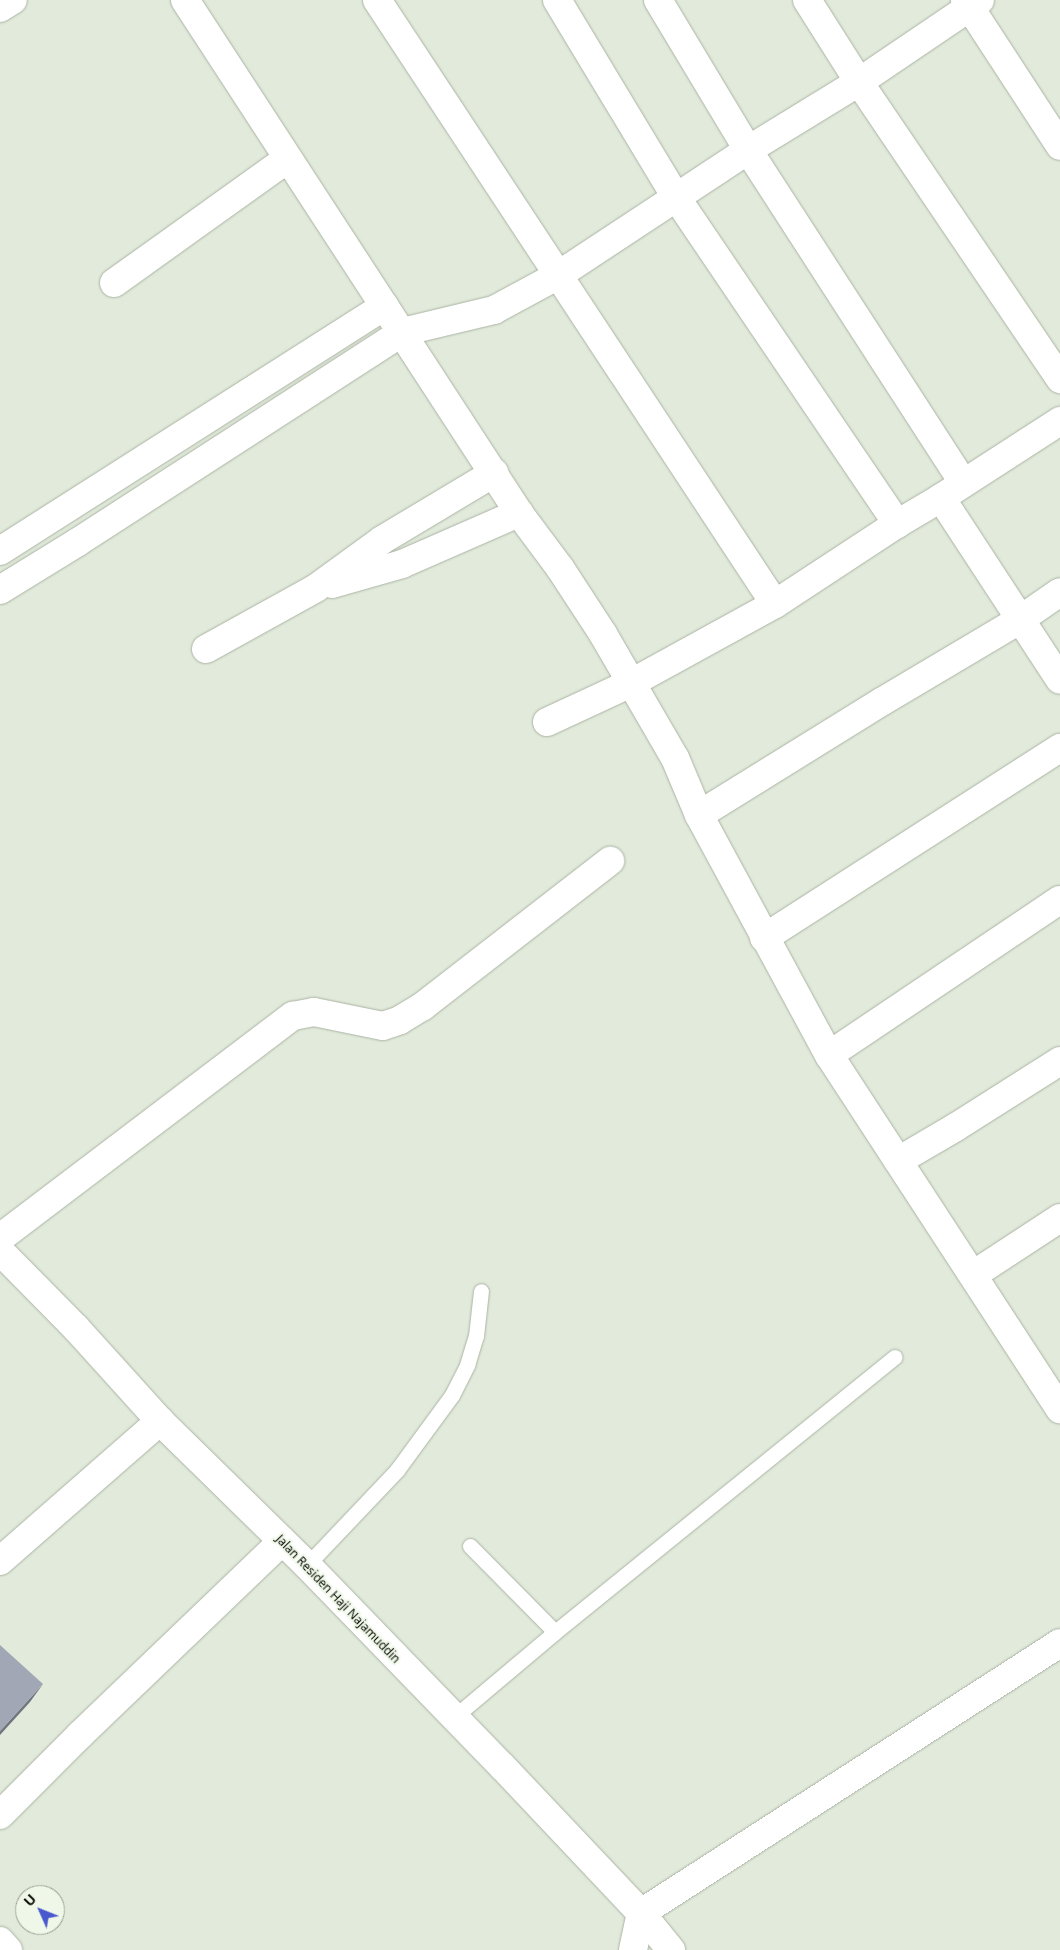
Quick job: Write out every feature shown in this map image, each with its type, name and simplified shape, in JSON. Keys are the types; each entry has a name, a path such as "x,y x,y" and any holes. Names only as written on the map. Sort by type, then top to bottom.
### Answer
{"street":[{"path":"0,8 13,0"},
{"path":"185,0 519,513 560,568 633,682 675,758 699,815 829,1055 1060,1409"},
{"path":"377,0 557,276 775,604"},
{"path":"557,0 676,198 897,524"},
{"path":"658,0 748,150 963,482"},
{"path":"807,0 859,82 1060,379"},
{"path":"0,590 78,542 402,332 494,310 557,276 748,150 859,82 972,2 1060,146"},
{"path":"114,283 288,159"},
{"path":"0,551 385,306"},
{"path":"547,722 633,682 775,604 1060,421"},
{"path":"206,649 316,588 382,540 494,472"},
{"path":"941,498 1060,680"},
{"path":"316,588 402,564 519,513"},
{"path":"57,515 78,542"},
{"path":"699,815 883,701 1021,619 1060,592"},
{"path":"764,938 1060,748"},
{"path":"0,1238 293,1016 314,1012 383,1026 400,1020 422,1006 610,861"},
{"path":"829,1055 1060,900"},
{"path":"898,1160 956,1127 1060,1061"},
{"path":"973,1275 1060,1218"},
{"name":"Jalan Residen Haji Najamuddin","path":"4,1263 76,1328 160,1421 307,1565 641,1913 671,1950"},
{"path":"0,1561 160,1421"},
{"path":"0,1814 282,1541"},
{"path":"632,1950 641,1913 1060,1643"},
{"path":"0,1941 8,1950"}],"lane":[{"path":"307,1565 397,1470 452,1396 467,1365 476,1336 481,1291"},
{"path":"453,1718 555,1632 895,1357"},
{"path":"470,1546 555,1632"}],"building":[{"path":"0,1645 43,1684 0,1731"}]}
